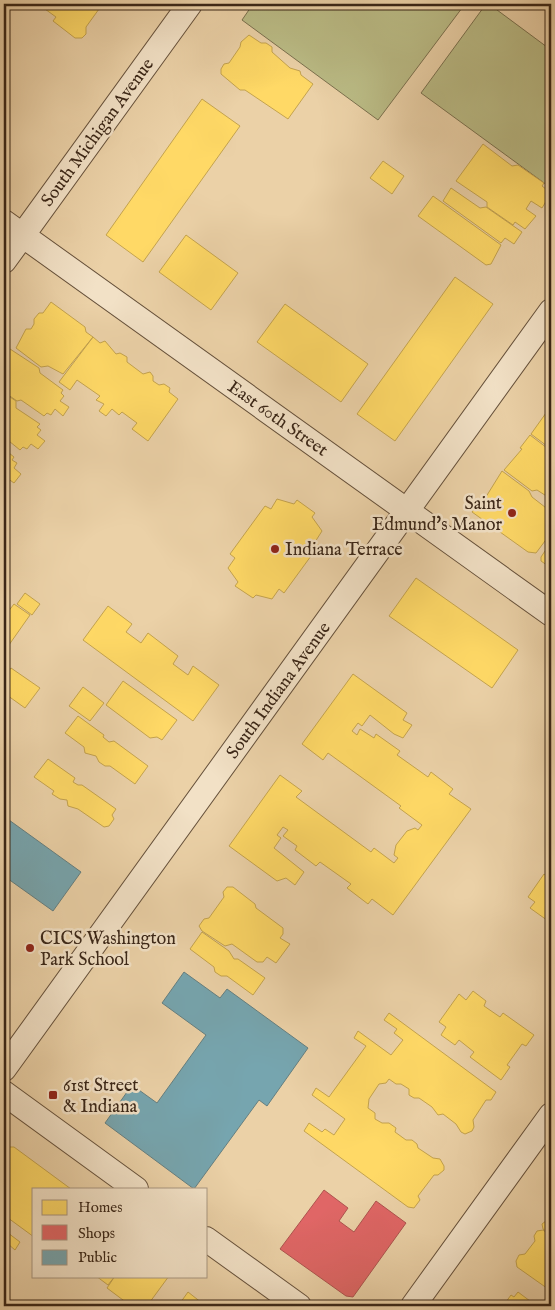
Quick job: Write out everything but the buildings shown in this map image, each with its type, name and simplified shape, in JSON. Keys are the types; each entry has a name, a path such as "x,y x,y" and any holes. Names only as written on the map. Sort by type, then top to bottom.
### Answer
{"street":[{"name":"South Michigan Avenue","path":"4,261 13,229 190,4"},
{"name":"East 60th Street","path":"13,229 551,614"},
{"name":"South Indiana Avenue","path":"4,1069 551,311"},
{"path":"4,1093 135,1188"},
{"path":"413,1306 551,1115"},
{"path":"208,1240 299,1306"}],"green space":[{"path":"253,4 465,4 378,120 242,20"},
{"path":"486,4 489,4 551,50 551,188 421,93"}],"place":[{"name":"Saint Edmund's Manor","path":"512,513"},
{"name":"Indiana Terrace","path":"275,549"},
{"name":"CICS Washington Park School","path":"30,948"},
{"name":"61st Street & Indiana","path":"53,1095"}]}
